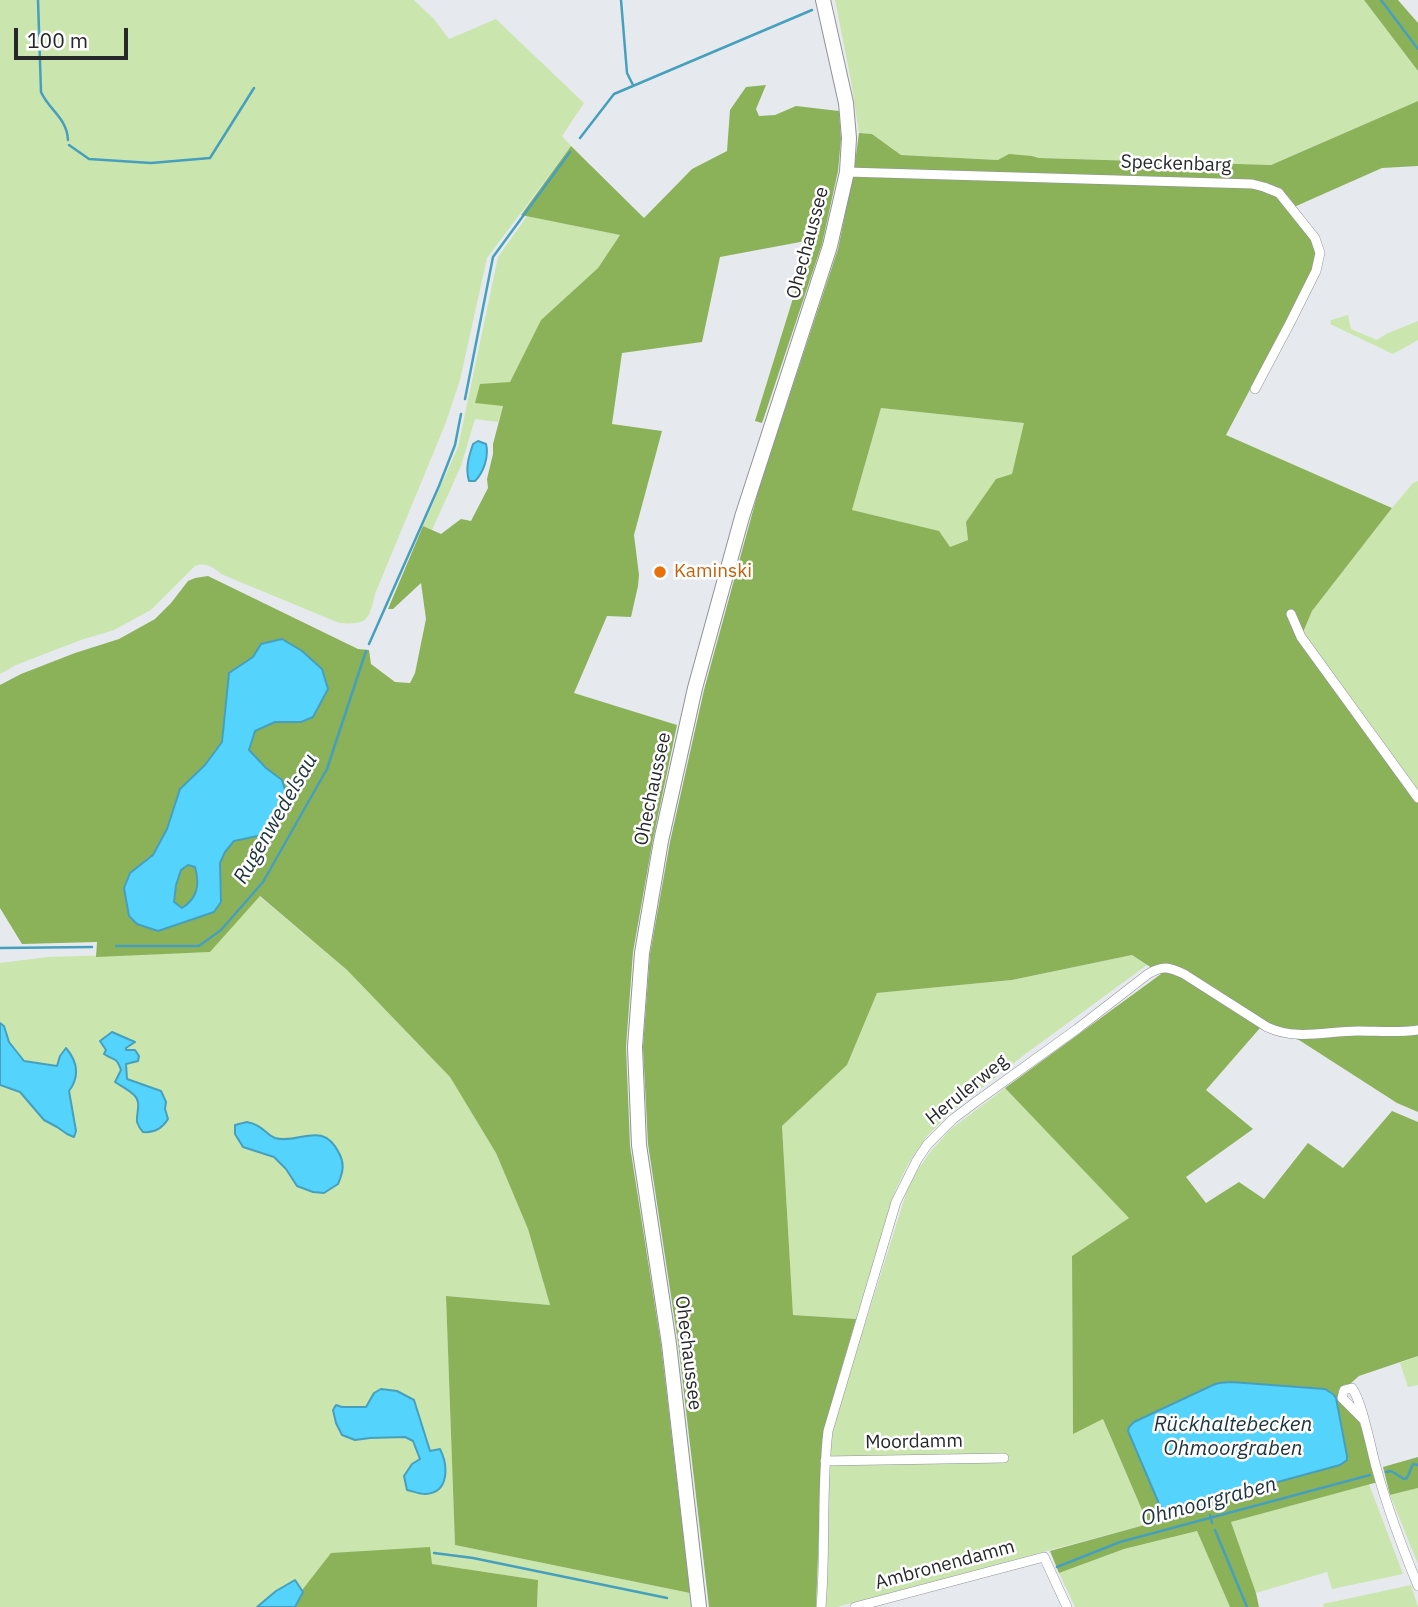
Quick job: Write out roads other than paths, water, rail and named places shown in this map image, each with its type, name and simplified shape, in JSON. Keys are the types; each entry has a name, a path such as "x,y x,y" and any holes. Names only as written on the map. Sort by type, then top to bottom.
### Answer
{"main road":[{"name":"Ohechaussee","path":"699,1607 669,1344 639,1145 635,1047 642,953 661,841 695,688 742,517 830,246 847,172 849,138 846,103 823,0"}],"street":[{"name":"Speckenbarg","path":"847,172 1252,184 1274,190 1315,238 1320,258 1316,271 1255,389"},
{"path":"1291,614 1301,637 1418,798"},
{"name":"Herulerweg","path":"821,1607 828,1431 896,1202 927,1145 953,1119 1157,969 1173,969 1184,974 1279,1033 1304,1035 1418,1030"},
{"path":"1363,1419 1390,1513 1418,1586"},
{"name":"Moordamm","path":"825,1461 1003,1458"},
{"name":"Ambronendamm","path":"855,1607 1044,1557 1067,1607"}],"water":[{"path":"478,441 486,444 486,459 475,481 469,481 469,458 473,444"},
{"path":"282,639 302,651 322,669 328,689 313,717 301,722 275,722 255,731 249,750 282,780 287,796 262,835 234,841 225,852 220,863 221,902 214,912 158,931 137,924 129,916 124,888 130,873 153,855 167,829 180,789 205,765 222,742 229,673 253,657 261,644","holes":["188,865 195,867 196,890 191,900 182,908 174,902 176,885 181,870"]},
{"path":"0,1023 4,1026 9,1042 24,1061 57,1066 66,1048 70,1053 76,1069 75,1080 69,1091 76,1131 74,1137 44,1120 20,1092 0,1085"},
{"path":"112,1032 135,1042 126,1048 135,1050 139,1056 138,1061 126,1064 127,1079 161,1091 166,1102 168,1119 157,1130 142,1131 137,1122 136,1098 115,1082 121,1070 116,1061 104,1054 106,1050 100,1041"},
{"path":"247,1122 257,1125 275,1138 293,1139 310,1135 325,1137 339,1153 343,1164 338,1184 324,1193 297,1186 274,1157 243,1147 235,1134 235,1125"},
{"name":"Rückhaltebecken Ohmoorgraben","path":"1231,1382 1325,1389 1333,1394 1336,1398 1347,1460 1340,1465 1215,1499 1207,1507 1192,1505 1164,1510 1128,1431 1129,1427 1134,1422 1213,1385"},
{"path":"381,1389 397,1391 414,1400 430,1451 440,1449 445,1463 445,1477 439,1489 423,1494 407,1490 404,1476 412,1464 420,1459 413,1441 405,1437 355,1440 342,1435 333,1410 336,1405 366,1407 374,1393"},
{"path":"295,1580 303,1592 295,1607 257,1607 276,1591"}],"waterway":[{"path":"38,0 41,92 61,120 68,140"},
{"path":"621,0 627,73 633,85"},
{"name":"Rugenwedelsau","path":"1381,0 1418,49"},
{"name":"Rugenwedelsau","path":"580,138 614,94 812,10"},
{"path":"69,145 89,159 151,163 210,158 254,88"},
{"name":"Rugenwedelsau","path":"465,399 493,257 570,152"},
{"name":"Rugenwedelsau","path":"369,644 439,486 455,445 461,414"},
{"name":"Rugenwedelsau","path":"116,946 199,946 221,930 263,882 327,769 366,651"},
{"name":"Rugenwedelsau","path":"0,948 92,947"},
{"name":"Ohmoorgraben","path":"1386,1472 1391,1471 1404,1479 1413,1464 1418,1465"},
{"name":"Ohmoorgraben","path":"1057,1567 1120,1542 1370,1475"},
{"name":"Ohmoorgraben","path":"1210,1515 1212,1523"},
{"path":"1215,1530 1247,1607"},
{"path":"434,1553 473,1558 667,1598"}],"place":[{"name":"Kaminski","path":"660,572"}]}
